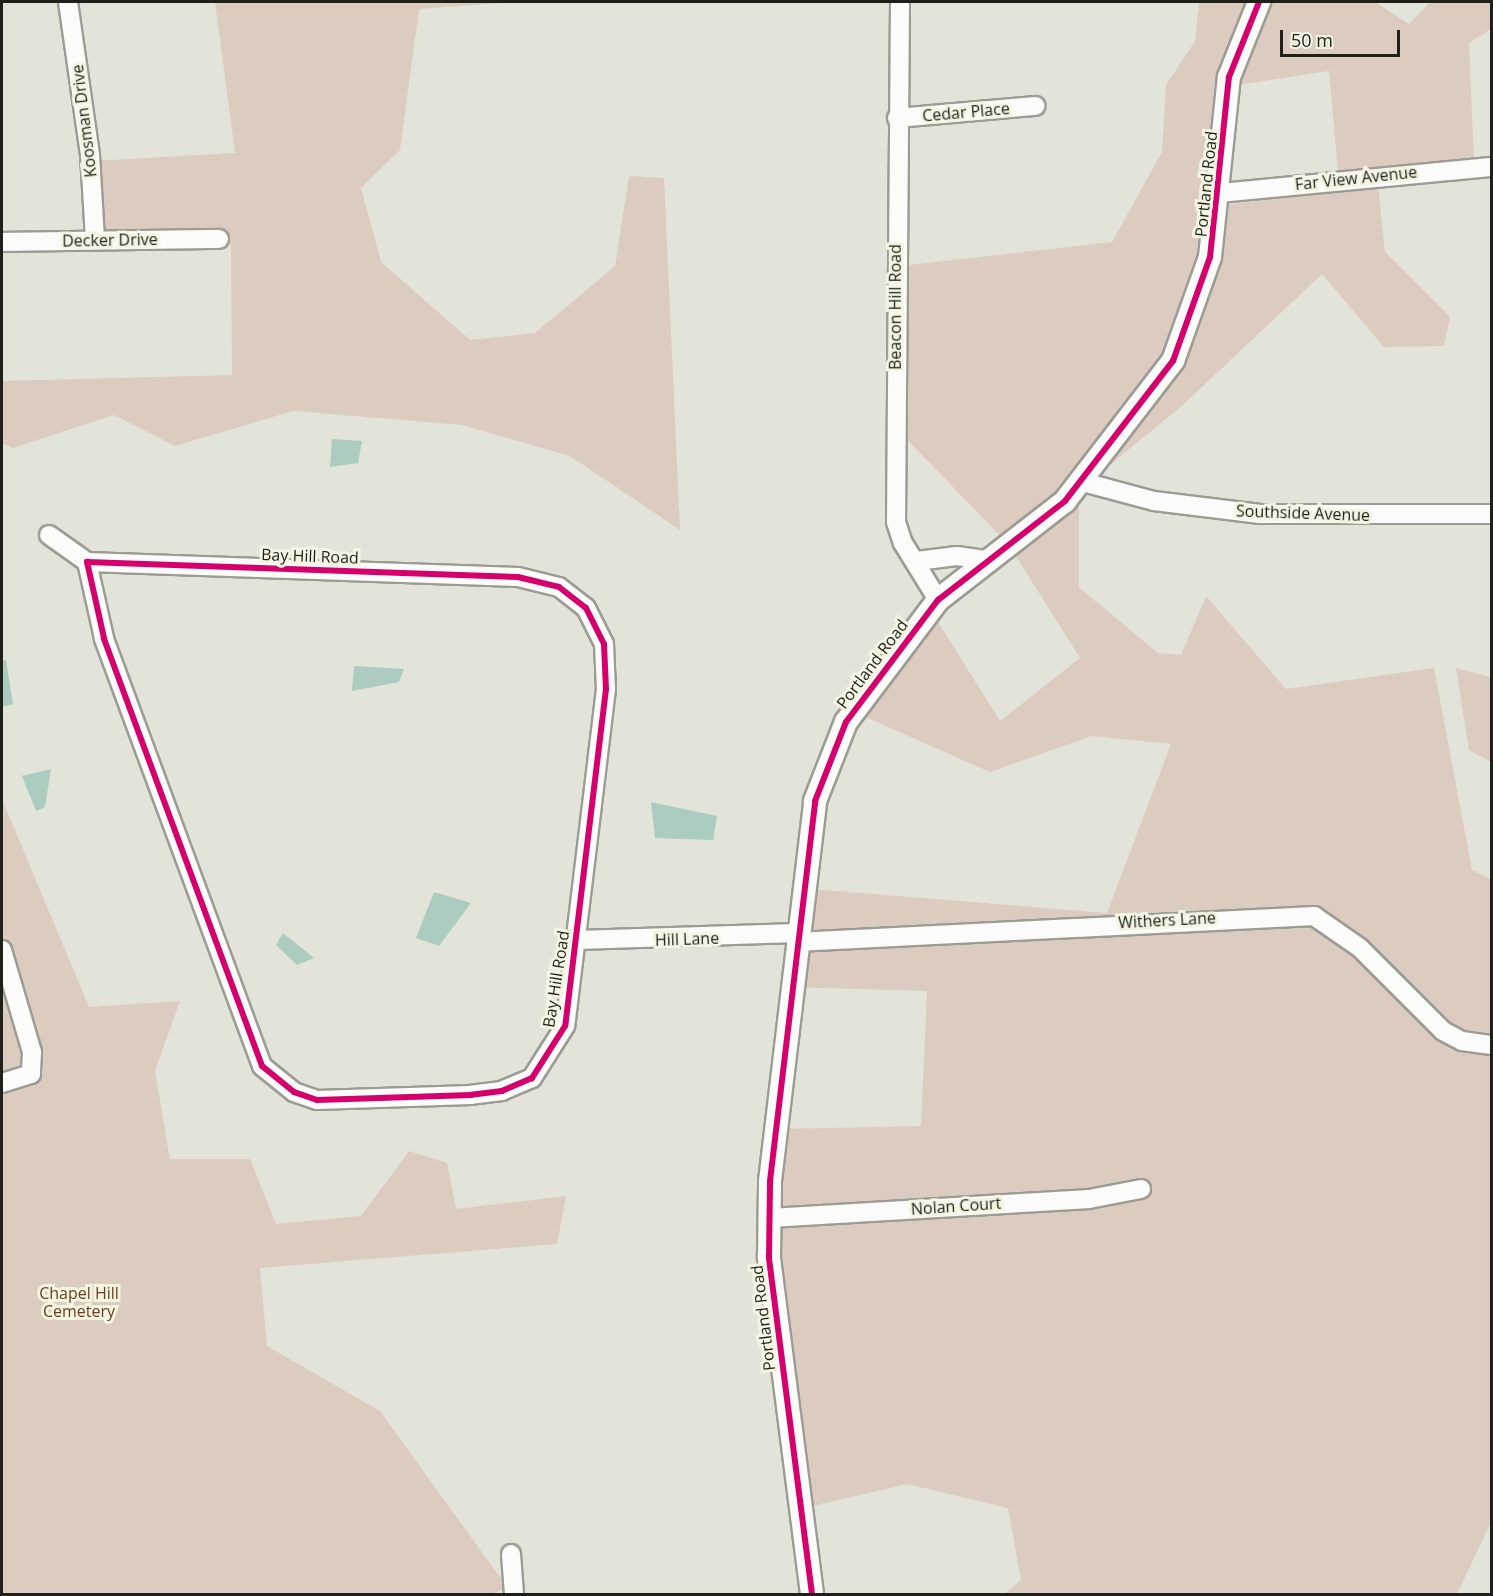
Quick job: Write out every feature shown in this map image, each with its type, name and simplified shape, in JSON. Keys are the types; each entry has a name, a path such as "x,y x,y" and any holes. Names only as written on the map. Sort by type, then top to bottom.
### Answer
{"street":[{"name":"Koosman Drive","path":"68,2 95,240"},
{"name":"Beacon Hill Road","path":"900,2 897,118 896,522 938,600"},
{"name":"Portland Road","path":"812,1594 771,1277 770,1218 796,937 813,812 834,745 863,694 938,600 1083,482 1153,393 1185,337 1202,292 1220,193 1229,77 1259,2"},
{"name":"Cedar Place","path":"897,118 1035,106"},
{"name":"Far View Avenue","path":"1220,193 1491,167"},
{"name":"Decker Drive","path":"2,242 219,239"},
{"name":"Southside Avenue","path":"1083,482 1154,501 1260,514 1491,514"},
{"path":"49,535 87,562"},
{"path":"917,561 957,556 987,560"},
{"name":"Bay Hill Road","path":"87,562 518,577 559,586 573,596 597,625 607,667 577,940 564,1026 545,1063 525,1083 471,1095 359,1102 317,1100 279,1083 258,1059 104,638 87,562"},
{"name":"Withers Lane","path":"796,937 1314,916 1360,948 1443,1031 1462,1041 1491,1045"},
{"name":"Hill Lane","path":"577,940 796,937"},
{"path":"2,950 6,978 31,1063 24,1080 2,1083"},
{"name":"Nolan Court","path":"770,1218 1089,1199 1142,1189"},
{"path":"511,1554 514,1594"}],"green space":[{"path":"215,2 516,2 419,9 400,150 361,188 381,262 470,340 535,333 615,266 629,176 664,178 680,530 570,456 462,425 293,411 175,446 114,415 13,448 2,443 2,381 232,375 231,244 101,232 93,161 235,153"},
{"path":"1199,2 1375,2 1409,24 1430,2 1491,2 1491,29 1469,43 1474,163 1338,172 1329,71 1230,86 1217,206 1378,186 1385,252 1450,317 1444,346 1384,347 1322,274 1183,405 1079,490 1079,587 1158,653 1181,655 1206,596 1286,689 1434,668 1472,870 1492,880 1492,1520 1457,1594 1004,1594 1021,1580 1008,1508 907,1484 804,1508 765,1239 778,1129 921,1126 927,991 789,987 799,888 1107,913 1171,744 1092,736 990,772 847,709 930,609 1000,721 1080,658 1009,545 896,428 900,266 1112,242 1162,152 1166,85 1195,41"},
{"path":"1456,668 1491,677 1491,762 1469,750"},
{"name":"Chapel Hill Cemetery","path":"2,799 89,1007 180,1001 155,1071 170,1159 250,1159 276,1224 361,1216 409,1151 447,1163 456,1209 566,1196 557,1244 260,1268 267,1346 380,1411 507,1587 492,1594 2,1594"}],"shaded area":[{"path":"332,439 362,441 358,463 330,467"},
{"path":"6,660 13,704 2,707 2,661"},
{"path":"354,666 404,669 399,682 352,691"},
{"path":"51,769 45,807 36,811 22,776"},
{"path":"651,802 717,816 713,840 655,838"},
{"path":"434,892 471,903 439,946 416,938"},
{"path":"283,933 314,958 297,965 276,945"}],"cycle path":[{"path":"812,1594 769,1256 770,1181 815,801 846,722 938,600 1065,501 1173,361 1210,257 1229,77 1259,2"},
{"path":"87,562 518,577 559,587 586,608 604,644 606,689 565,1026 532,1078 502,1091 471,1095 317,1100 294,1092 262,1066 104,638 87,562"}]}
